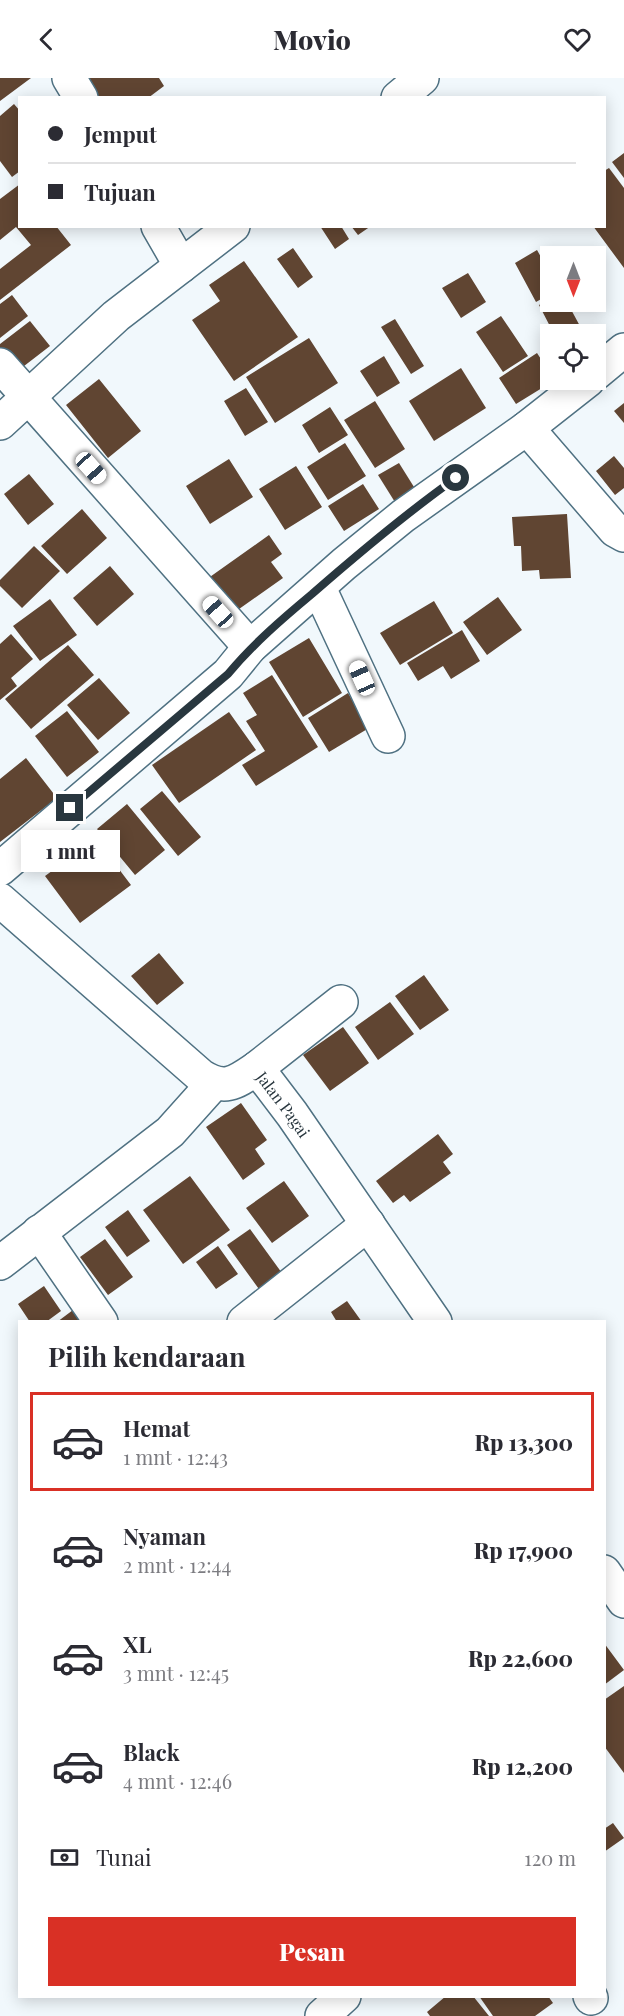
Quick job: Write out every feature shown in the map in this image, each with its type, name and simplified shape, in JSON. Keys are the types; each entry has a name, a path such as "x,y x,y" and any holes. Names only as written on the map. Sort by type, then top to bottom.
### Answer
{"street":[{"path":"69,78 80,96"},
{"path":"400,96 422,78"},
{"path":"159,228 181,266"},
{"path":"0,423 116,316 230,228"},
{"path":"606,365 624,350"},
{"path":"0,365 250,647"},
{"path":"0,868 228,674 250,647 344,564 403,516 527,428 575,390"},
{"path":"527,428 615,530 624,535"},
{"path":"318,588 388,735"},
{"path":"0,900 213,1084 170,1132 0,1263"},
{"path":"257,1068 341,1002"},
{"name":"Jalan Pagai","path":"213,1084 228,1085 257,1068 434,1320"},
{"path":"247,1320 368,1224"},
{"path":"39,1232 100,1320"},
{"path":"606,1575 624,1601"},
{"path":"322,2016 342,1998"}],"building":[{"path":"0,78 31,78 0,101"},
{"path":"83,78 159,78 164,86 151,96 96,96"},
{"path":"14,104 18,109 18,172 12,177 0,161 0,116"},
{"path":"624,153 624,178 612,162"},
{"path":"609,168 624,188 624,268 594,228 606,228 606,170"},
{"path":"18,186 18,228 58,228 71,245 0,300 0,269 31,245 16,227 0,240 0,199"},
{"path":"321,228 342,228 349,239 335,249"},
{"path":"353,228 368,228 358,235"},
{"path":"293,248 313,277 298,288 277,259"},
{"path":"537,250 540,255 540,300 536,302 515,263"},
{"path":"244,261 298,337 234,381 192,320 220,301 209,285"},
{"path":"468,273 486,302 461,318 442,288"},
{"path":"12,295 28,316 0,338 0,304"},
{"path":"543,312 572,312 579,324 549,324"},
{"path":"501,316 528,356 503,372 476,332"},
{"path":"395,319 424,366 411,374 381,327"},
{"path":"30,321 50,346 15,373 0,354 0,344"},
{"path":"309,338 338,383 275,423 246,377"},
{"path":"537,353 540,358 540,389 516,404 499,378"},
{"path":"384,356 400,383 377,397 360,371"},
{"path":"461,368 486,408 434,441 409,401"},
{"path":"99,379 141,431 108,458 66,405"},
{"path":"246,388 268,422 245,436 224,401"},
{"path":"375,401 405,449 375,468 344,420"},
{"path":"624,403 624,423 614,411"},
{"path":"330,407 348,435 319,453 302,425"},
{"path":"345,443 366,476 328,500 307,467"},
{"path":"614,456 624,468 624,488 615,495 596,471"},
{"path":"229,459 253,497 210,524 186,486"},
{"path":"399,463 419,495 398,507 378,475"},
{"path":"296,466 322,507 285,530 259,489"},
{"path":"29,474 54,504 28,525 4,494"},
{"path":"363,484 379,509 344,531 328,506"},
{"path":"82,509 107,538 67,574 41,546"},
{"path":"567,514 571,578 540,579 539,570 522,571 521,546 514,546 512,517"},
{"path":"269,535 282,554 271,562 283,578 232,614 207,579"},
{"path":"34,546 60,571 22,608 0,586 0,580"},
{"path":"110,566 134,594 97,626 73,598"},
{"path":"498,597 522,630 487,655 463,622"},
{"path":"50,599 77,635 40,661 13,626"},
{"path":"434,601 453,633 400,665 380,633"},
{"path":"462,630 480,661 451,679 443,666 418,681 407,663"},
{"path":"11,634 33,659 11,678 17,686 0,700 0,644"},
{"path":"309,638 342,693 303,717 269,662"},
{"path":"68,645 94,675 31,729 5,699"},
{"path":"272,675 318,747 256,786 242,765 265,751 246,721 257,715 243,693"},
{"path":"99,678 130,713 98,740 67,705"},
{"path":"348,693 369,728 329,752 308,718"},
{"path":"67,711 99,752 67,777 35,736"},
{"path":"229,712 256,750 179,803 152,765"},
{"path":"26,758 57,798 0,842 0,779"},
{"path":"162,791 201,837 178,856 140,809"},
{"path":"127,804 165,850 135,875 97,829"},
{"path":"96,839 131,885 80,923 45,876"},
{"path":"159,953 184,983 157,1005 131,976"},
{"path":"424,975 449,1010 420,1030 395,996"},
{"path":"390,1002 414,1034 378,1060 355,1027"},
{"path":"343,1027 369,1063 330,1091 303,1055"},
{"path":"241,1103 267,1140 255,1149 265,1164 243,1180 206,1127"},
{"path":"438,1134 453,1154 443,1162 451,1173 410,1202 404,1195 393,1203 376,1181"},
{"path":"190,1176 230,1230 183,1264 143,1210"},
{"path":"284,1181 309,1216 272,1243 246,1208"},
{"path":"128,1210 150,1241 127,1257 105,1227"},
{"path":"250,1229 287,1280 264,1296 227,1245"},
{"path":"105,1239 133,1277 108,1295 80,1257"},
{"path":"218,1246 238,1274 216,1289 196,1262"},
{"path":"44,1286 61,1311 49,1320 29,1320 18,1304"},
{"path":"347,1301 361,1320 336,1320 331,1312"},
{"path":"73,1310 80,1320 60,1320"},
{"path":"606,1646 624,1670 606,1684"},
{"path":"624,1686 624,1773 606,1749 606,1699"},
{"path":"613,1823 624,1838 606,1851 606,1828"},
{"path":"444,1998 475,1998 489,2016 430,2016 427,2012"},
{"path":"480,1998 549,1998 553,2003 535,2016 493,2016"}],"route":[{"path":"70,808 228,674 250,647 344,564 403,516 456,478"}]}
